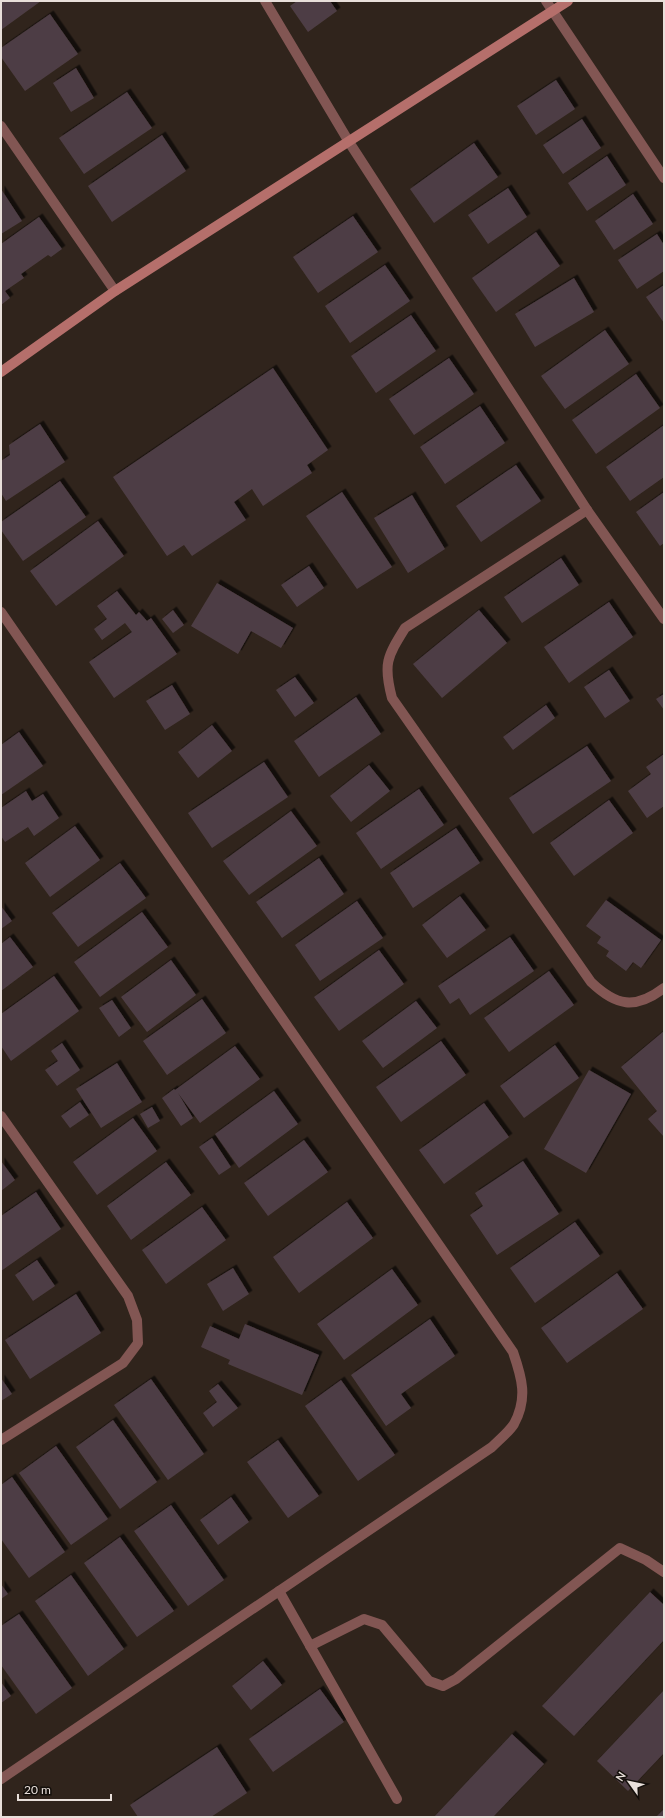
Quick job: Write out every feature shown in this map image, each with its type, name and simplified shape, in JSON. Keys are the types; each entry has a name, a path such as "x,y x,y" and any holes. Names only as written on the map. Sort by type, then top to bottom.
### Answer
{"street":[{"path":"265,1 349,142 587,510 664,619"},
{"path":"546,1 664,178"},
{"path":"1,372 115,291 568,1"},
{"path":"1,126 115,291"},
{"path":"587,510 405,628 389,654 386,676 392,698 591,982 604,995 621,1003 638,1003 664,988"},
{"path":"1,612 513,1352 523,1380 522,1400 513,1425 492,1447 1,1779"},
{"path":"1,1116 128,1296 137,1320 138,1343 123,1363 1,1440"},
{"path":"310,1646 364,1619 382,1625 429,1681 443,1686 456,1679 620,1548 646,1560 664,1572"},
{"path":"279,1591 397,1800"}],"building":[{"path":"1,1 41,1 1,30"},
{"path":"297,1 330,1 337,11 308,32 290,6"},
{"path":"50,14 78,54 25,91 1,57 1,48"},
{"path":"76,68 94,98 71,112 53,83"},
{"path":"556,80 575,109 536,135 517,106"},
{"path":"127,92 152,128 84,174 59,138"},
{"path":"582,119 601,148 563,174 543,145"},
{"path":"162,135 186,171 112,222 88,186"},
{"path":"474,143 498,177 434,223 410,189"},
{"path":"607,156 626,185 587,211 568,183"},
{"path":"508,188 527,217 488,244 468,215"},
{"path":"1,189 22,221 1,234"},
{"path":"633,194 653,224 614,250 595,221"},
{"path":"353,216 378,252 318,293 293,257"},
{"path":"39,217 62,249 51,257 48,255 21,274 24,278 5,291 10,298 1,305 1,244"},
{"path":"536,232 560,266 496,312 472,278"},
{"path":"657,234 664,245 664,271 637,289 618,260"},
{"path":"385,265 410,301 350,343 325,306"},
{"path":"574,278 594,312 535,347 515,314"},
{"path":"664,285 664,323 646,297"},
{"path":"411,315 436,351 376,393 351,356"},
{"path":"605,330 629,364 565,409 541,376"},
{"path":"449,358 474,394 414,435 389,399"},
{"path":"273,368 328,450 307,465 312,473 263,506 252,489 234,502 246,520 192,556 184,545 167,556 113,477"},
{"path":"636,374 660,408 596,454 572,420"},
{"path":"480,406 505,443 445,484 420,447"},
{"path":"40,424 65,462 6,501 1,493 1,461 10,455 9,445"},
{"path":"664,425 664,477 630,501 606,467"},
{"path":"516,465 541,501 481,542 456,506"},
{"path":"60,481 86,517 23,561 1,530 1,522"},
{"path":"342,492 392,567 357,589 306,516"},
{"path":"664,492 664,543 660,546 636,512"},
{"path":"412,495 445,549 408,573 374,518"},
{"path":"98,521 124,556 56,606 30,571"},
{"path":"561,558 579,585 522,623 504,597"},
{"path":"309,566 324,588 297,607 281,585"},
{"path":"217,583 293,628 281,648 251,631 238,654 191,626"},
{"path":"117,591 136,615 139,612 147,621 151,618 177,654 114,698 89,662 132,632 125,623 102,640 94,629 107,619 97,606"},
{"path":"609,602 633,637 569,683 544,647"},
{"path":"173,610 184,625 173,633 162,619"},
{"path":"479,610 507,643 442,698 413,664"},
{"path":"609,670 630,701 605,718 584,687"},
{"path":"295,677 314,703 295,717 276,690"},
{"path":"172,685 190,714 165,730 146,701"},
{"path":"664,694 664,710 656,699"},
{"path":"356,697 381,734 319,777 294,741"},
{"path":"546,705 555,718 513,750 503,737"},
{"path":"212,725 232,751 198,778 178,752"},
{"path":"19,732 43,766 1,795 1,745"},
{"path":"587,746 611,781 533,834 509,798"},
{"path":"664,754 664,806 647,818 628,791 651,774 646,767"},
{"path":"264,762 288,797 212,848 188,813"},
{"path":"369,765 390,791 351,822 330,796"},
{"path":"419,789 444,825 381,869 356,833"},
{"path":"26,791 32,801 43,794 59,818 34,836 28,827 5,842 1,836 1,808"},
{"path":"609,800 633,833 574,876 550,843"},
{"path":"291,811 317,846 249,895 223,861"},
{"path":"75,826 100,860 50,897 25,863"},
{"path":"456,828 480,863 413,908 390,873"},
{"path":"319,858 344,894 282,938 256,902"},
{"path":"120,863 146,898 78,947 52,913"},
{"path":"460,896 486,930 447,958 422,925"},
{"path":"606,900 661,940 641,968 633,962 626,971 606,956 609,951 597,943 601,937 586,926"},
{"path":"357,901 383,938 320,981 295,945"},
{"path":"1,906 12,921 1,929"},
{"path":"142,912 168,947 100,997 74,962"},
{"path":"10,937 33,967 1,991 1,944"},
{"path":"510,937 534,971 470,1015 459,998 450,1004 438,986"},
{"path":"379,950 404,984 339,1031 314,997"},
{"path":"171,960 196,995 147,1032 121,997"},
{"path":"549,971 574,1005 509,1052 484,1018"},
{"path":"54,976 79,1011 11,1061 1,1046 1,1014"},
{"path":"202,999 226,1033 167,1075 143,1041"},
{"path":"112,1000 131,1028 119,1037 99,1008"},
{"path":"416,1001 437,1028 383,1068 362,1041"},
{"path":"664,1031 664,1137 648,1119 657,1111 621,1067"},
{"path":"441,1041 466,1075 401,1122 376,1087"},
{"path":"62,1043 80,1070 57,1086 45,1070 58,1061 51,1051"},
{"path":"555,1045 579,1078 524,1118 500,1086"},
{"path":"235,1046 260,1079 200,1123 178,1093 193,1118 181,1126 162,1098"},
{"path":"117,1063 142,1102 101,1128 76,1089"},
{"path":"589,1070 631,1094 586,1173 544,1149"},
{"path":"274,1091 298,1124 239,1168 215,1134"},
{"path":"80,1102 89,1115 70,1128 61,1116"},
{"path":"484,1103 509,1137 444,1184 419,1150"},
{"path":"152,1107 160,1121 148,1128 140,1114"},
{"path":"133,1118 157,1151 97,1195 73,1162"},
{"path":"212,1138 231,1167 219,1175 199,1147"},
{"path":"304,1140 328,1172 268,1216 244,1183"},
{"path":"1,1161 15,1180 1,1191"},
{"path":"523,1161 559,1214 497,1255 470,1215 483,1206 475,1193"},
{"path":"166,1162 191,1195 131,1240 107,1206"},
{"path":"36,1192 61,1229 1,1271 1,1216"},
{"path":"347,1202 373,1238 299,1293 273,1257"},
{"path":"202,1207 226,1240 166,1284 142,1250"},
{"path":"575,1222 600,1256 535,1303 510,1268"},
{"path":"37,1260 55,1286 33,1301 15,1275"},
{"path":"233,1268 249,1294 223,1311 207,1284"},
{"path":"392,1269 418,1305 344,1360 317,1324"},
{"path":"617,1273 643,1309 567,1363 541,1328"},
{"path":"76,1294 101,1333 30,1379 5,1340"},
{"path":"430,1319 455,1356 401,1394 411,1408 386,1426 351,1375"},
{"path":"245,1324 319,1355 302,1395 228,1364 230,1360 201,1347 210,1326 239,1339"},
{"path":"1,1378 12,1394 1,1401"},
{"path":"151,1379 204,1454 168,1480 114,1405"},
{"path":"341,1380 395,1455 358,1481 305,1406"},
{"path":"218,1384 238,1408 213,1427 203,1413 217,1402 209,1391"},
{"path":"113,1420 157,1482 120,1509 76,1447"},
{"path":"278,1440 319,1496 288,1518 247,1462"},
{"path":"56,1446 108,1519 71,1545 19,1473"},
{"path":"12,1477 65,1552 29,1578 1,1539 1,1485"},
{"path":"231,1497 249,1522 218,1545 200,1520"},
{"path":"171,1505 224,1580 188,1606 134,1531"},
{"path":"120,1537 174,1611 137,1637 84,1563"},
{"path":"71,1575 124,1649 88,1676 35,1601"},
{"path":"1,1584 8,1594 1,1599"},
{"path":"650,1592 664,1605 664,1640 574,1736 542,1706"},
{"path":"19,1614 72,1688 36,1714 1,1665 1,1626"},
{"path":"263,1661 282,1685 251,1710 232,1686"},
{"path":"1,1682 11,1696 1,1703"},
{"path":"320,1689 344,1722 273,1772 249,1739"},
{"path":"664,1690 664,1753 628,1791 597,1761"},
{"path":"512,1734 544,1764 493,1817 434,1817"},
{"path":"217,1747 247,1793 211,1817 138,1817 130,1805"},
{"path":"664,1809 664,1817 656,1817"}]}
